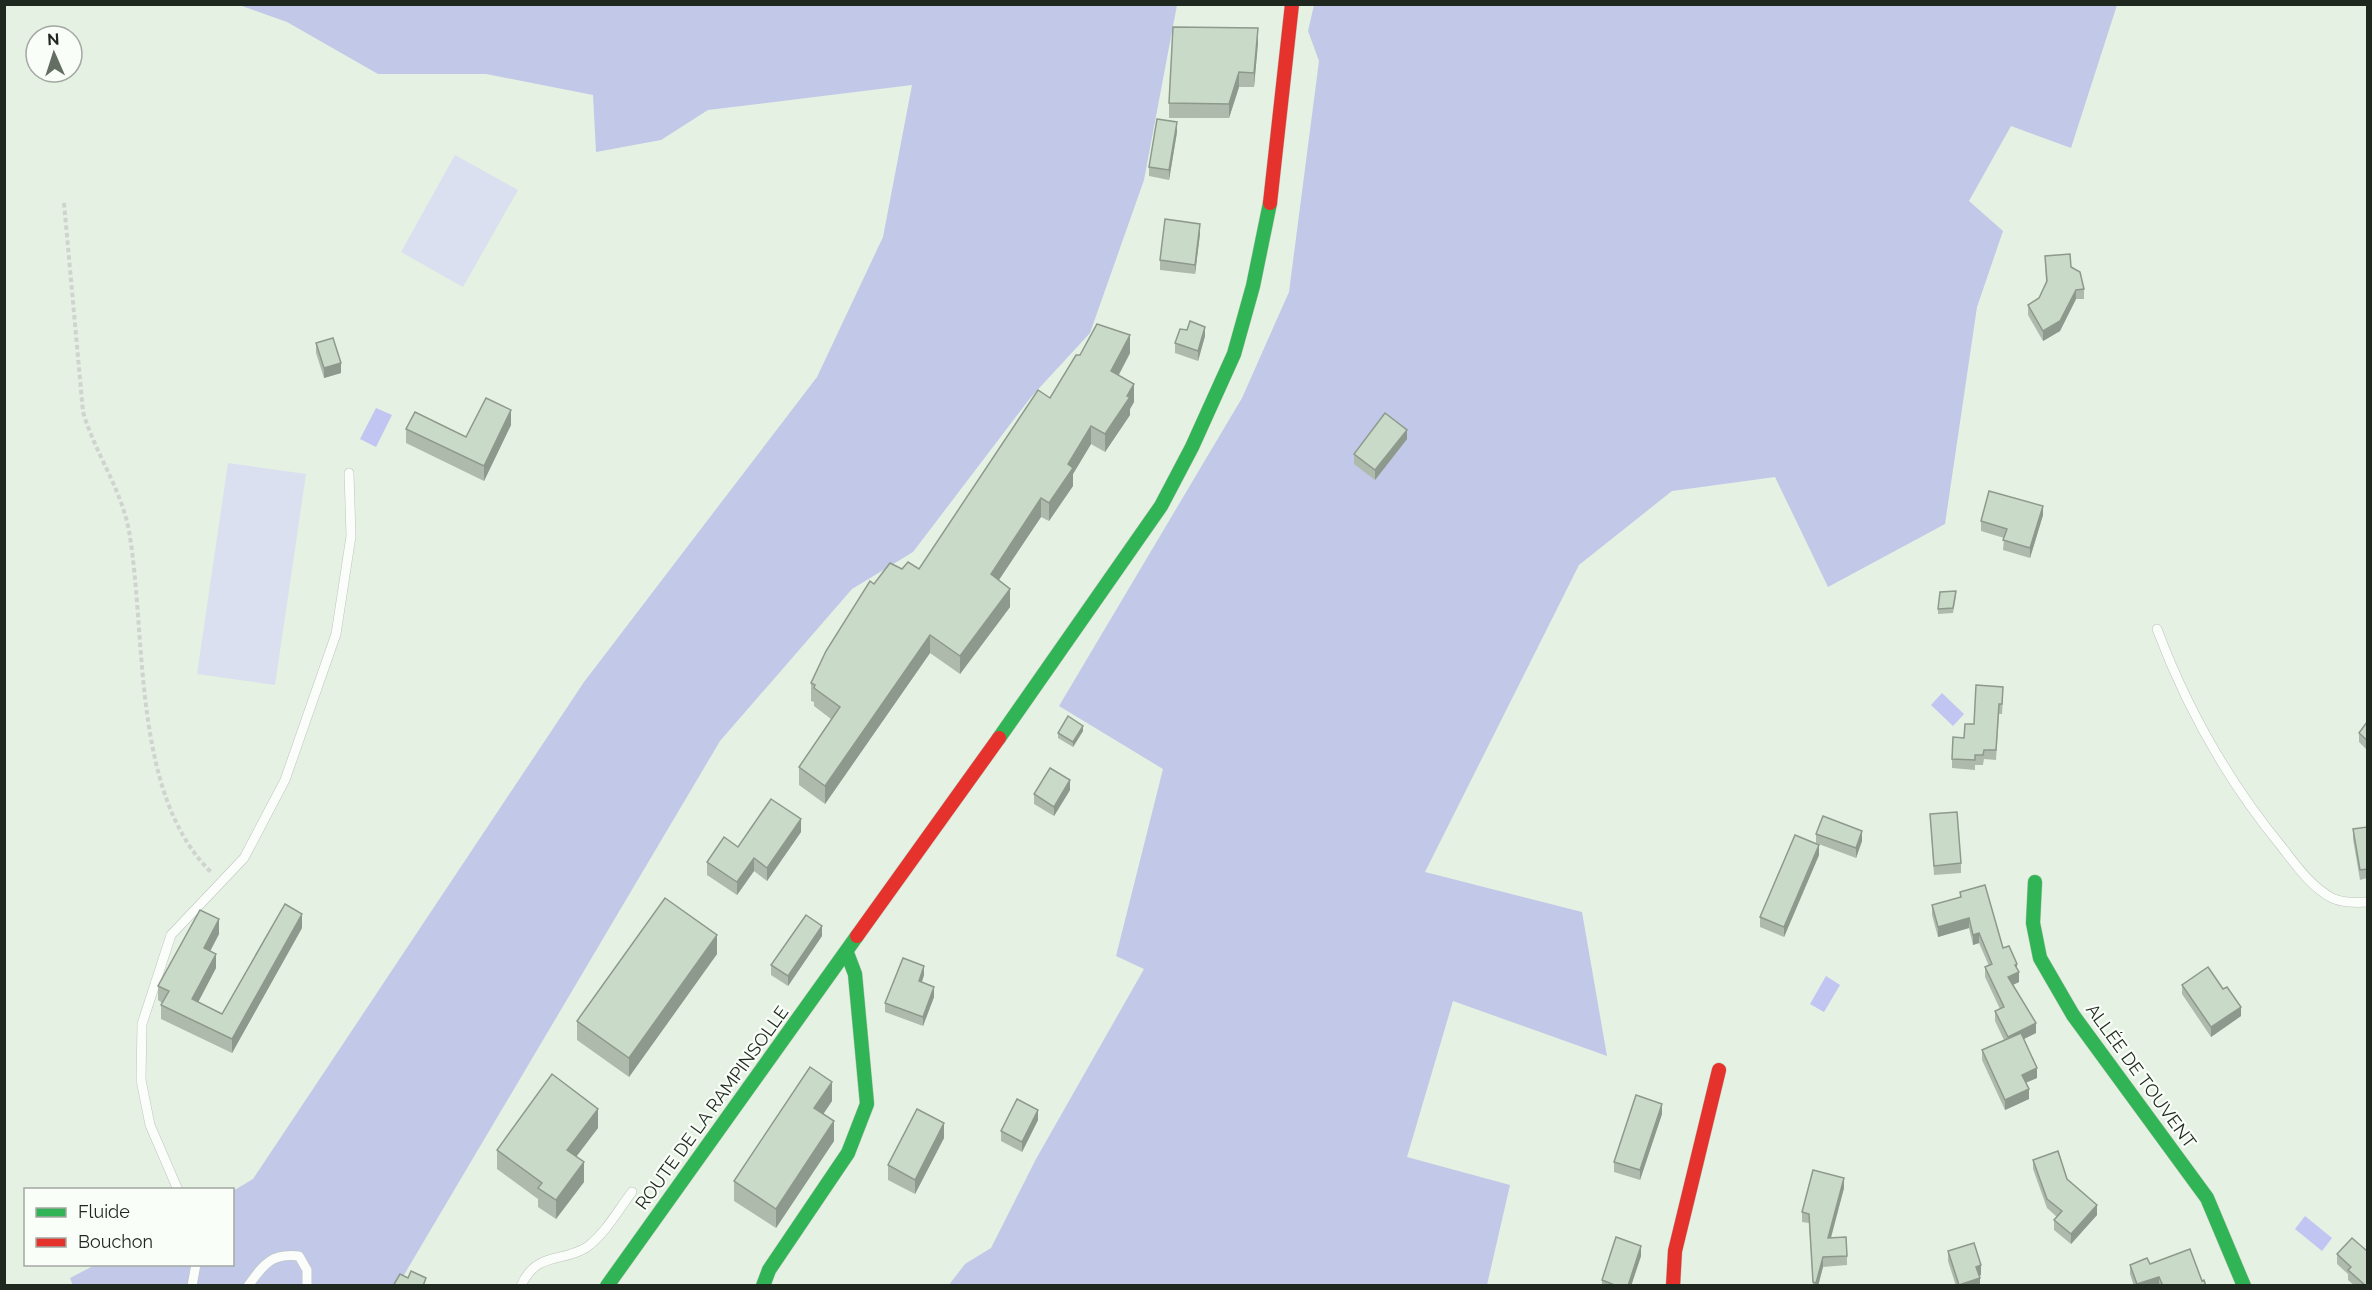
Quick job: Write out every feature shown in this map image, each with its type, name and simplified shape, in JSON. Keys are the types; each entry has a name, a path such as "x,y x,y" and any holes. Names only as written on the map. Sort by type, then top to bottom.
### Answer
{"main road":[{"name":"ROUTE DE LA RAMPINSOLLE","path":"607,1286 847,953 1161,506 1192,447 1234,354 1253,286 1270,205 1292,4"},
{"name":"ALLÉE DE TOUVENT","path":"2035,882 2033,923 2040,958 2073,1015 2207,1198 2244,1286"},
{"path":"763,1286 769,1270 848,1153 867,1104 855,974 847,953"},
{"path":"1673,1286 1675,1251 1719,1070"}],"lane":[{"path":"177,1188 150,1125 141,1080 142,1024 171,935 244,858 285,780 336,634 351,536 348,473"},
{"path":"2157,629 2178,684 2217,759 2248,805 2311,883 2333,898 2354,903 2367,902"},
{"path":"521,1286 533,1267 545,1260 586,1248 605,1229 632,1192"},
{"path":"248,1286 265,1263 284,1254 299,1256 307,1270 307,1286"},
{"path":"192,1286 196,1266"}],"path":[{"path":"64,202 84,412 88,427 117,487 128,530 149,720 158,769 171,814 194,856 221,882"}],"shaded area":[{"path":"239,5 1177,5 1144,180 1090,333 1031,397 913,552 852,589 720,741 398,1285 73,1286 70,1278 93,1266 234,1266 234,1190 253,1179 584,682 817,377 883,237 912,85 708,110 661,140 596,152 593,95 486,74 378,74 287,22"},
{"path":"1314,5 2117,5 2071,148 2011,126 1969,201 2003,231 1977,307 1945,524 1828,587 1775,477 1672,491 1579,565 1425,872 1582,912 1607,1056 1453,1001 1407,1157 1510,1185 1487,1285 948,1286 965,1264 991,1248 1036,1159 1144,969 1116,956 1163,769 1059,706 1242,398 1289,292 1319,61 1308,31"},
{"path":"455,155 518,190 463,287 401,252"},
{"path":"376,408 392,415 376,447 360,439"},
{"path":"228,463 306,474 275,685 197,674"},
{"path":"1942,693 1964,714 1953,726 1931,705"},
{"path":"1826,976 1840,985 1824,1012 1810,1004"},
{"path":"2305,1216 2332,1238 2322,1251 2295,1229"}],"building":[{"path":"1173,27 1258,28 1254,73 1239,72 1229,104 1169,103"},
{"path":"1157,119 1177,122 1169,170 1149,167"},
{"path":"1165,219 1200,224 1195,265 1160,260"},
{"path":"2070,254 2071,267 2080,272 2084,289 2076,290 2060,321 2043,331 2028,305 2039,298 2047,281 2045,256"},
{"path":"1190,321 1205,327 1198,351 1175,343 1180,329 1187,330"},
{"path":"1097,324 1130,335 1111,371 1134,384 1127,396 1130,397 1105,434 1091,426 1068,464 1073,468 1049,503 1041,498 991,574 1010,589 960,656 930,635 825,786 799,767 840,707 814,688 815,685 811,683 826,651 870,581 874,584 890,563 902,569 908,562 919,569 1038,390 1050,398 1076,355 1080,355"},
{"path":"333,338 341,363 324,368 316,343"},
{"path":"486,398 511,410 484,466 406,429 415,412 466,437"},
{"path":"1385,413 1407,430 1375,470 1354,454"},
{"path":"1989,491 2043,506 2030,548 2003,540 2007,529 1981,521"},
{"path":"1956,591 1953,608 1938,609 1940,592"},
{"path":"1976,685 2003,687 2002,704 1999,704 1996,750 1984,750 1983,755 1975,755 1975,760 1952,759 1953,737 1964,738 1965,724 1974,724"},
{"path":"1068,716 1083,726 1073,742 1058,733"},
{"path":"2367,722 2367,740 2359,733"},
{"path":"1050,768 1070,780 1054,807 1034,794"},
{"path":"771,799 801,819 767,868 754,858 737,882 707,862 724,837 738,847"},
{"path":"1957,812 1961,863 1934,866 1930,814"},
{"path":"1823,816 1862,831 1856,848 1816,834"},
{"path":"2367,827 2367,869 2360,870 2353,829"},
{"path":"1795,835 1819,845 1784,927 1760,917"},
{"path":"1985,885 2003,948 2009,946 2019,972 2008,977 2036,1023 2008,1037 1995,1011 2004,1007 1985,967 1992,964 1979,933 1973,935 1969,918 1938,927 1932,905 1961,897 1960,892"},
{"path":"665,898 717,935 629,1058 577,1021"},
{"path":"285,904 302,914 232,1039 161,1005 169,991 158,986 200,910 219,919 204,948 216,954 192,999 222,1014"},
{"path":"806,915 822,926 788,976 771,965"},
{"path":"903,958 924,966 919,981 934,987 923,1017 885,1003"},
{"path":"2208,967 2223,989 2227,987 2241,1007 2211,1027 2182,985"},
{"path":"2021,1033 2037,1068 2022,1075 2029,1089 2005,1100 1982,1050"},
{"path":"810,1067 832,1082 814,1108 834,1121 776,1209 734,1181"},
{"path":"552,1074 598,1109 567,1150 584,1162 556,1200 538,1188 542,1183 497,1150"},
{"path":"1636,1095 1662,1104 1640,1170 1614,1162"},
{"path":"1017,1099 1038,1110 1022,1142 1001,1131"},
{"path":"917,1109 944,1123 915,1180 888,1165"},
{"path":"2058,1151 2067,1179 2097,1205 2071,1234 2054,1220 2062,1211 2047,1199 2033,1160"},
{"path":"1813,1170 1844,1178 1828,1238 1846,1237 1847,1256 1823,1257 1816,1283 1813,1282 1809,1214 1802,1212"},
{"path":"1616,1237 1641,1246 1628,1286 1617,1286 1602,1280"},
{"path":"2352,1238 2367,1251 2367,1286 2348,1270 2351,1267 2337,1254"},
{"path":"1974,1243 1981,1265 1976,1267 1980,1278 1959,1285 1948,1251"},
{"path":"2190,1249 2206,1286 2163,1286 2159,1277 2137,1284 2130,1265 2147,1258 2150,1264"},
{"path":"411,1271 426,1278 423,1286 393,1286 400,1274 408,1278"}],"traffic: fast":[{"path":"999,738 1161,506 1192,447 1234,354 1253,286 1270,203"},
{"path":"2035,882 2033,923 2040,958 2073,1015 2207,1198 2244,1286"},
{"path":"607,1286 857,936"},
{"path":"763,1286 769,1270 848,1153 867,1104 855,974 847,953"}],"traffic: jam":[{"path":"1270,203 1292,4"},
{"path":"857,936 999,738"},
{"path":"1673,1286 1675,1251 1719,1070"}]}
